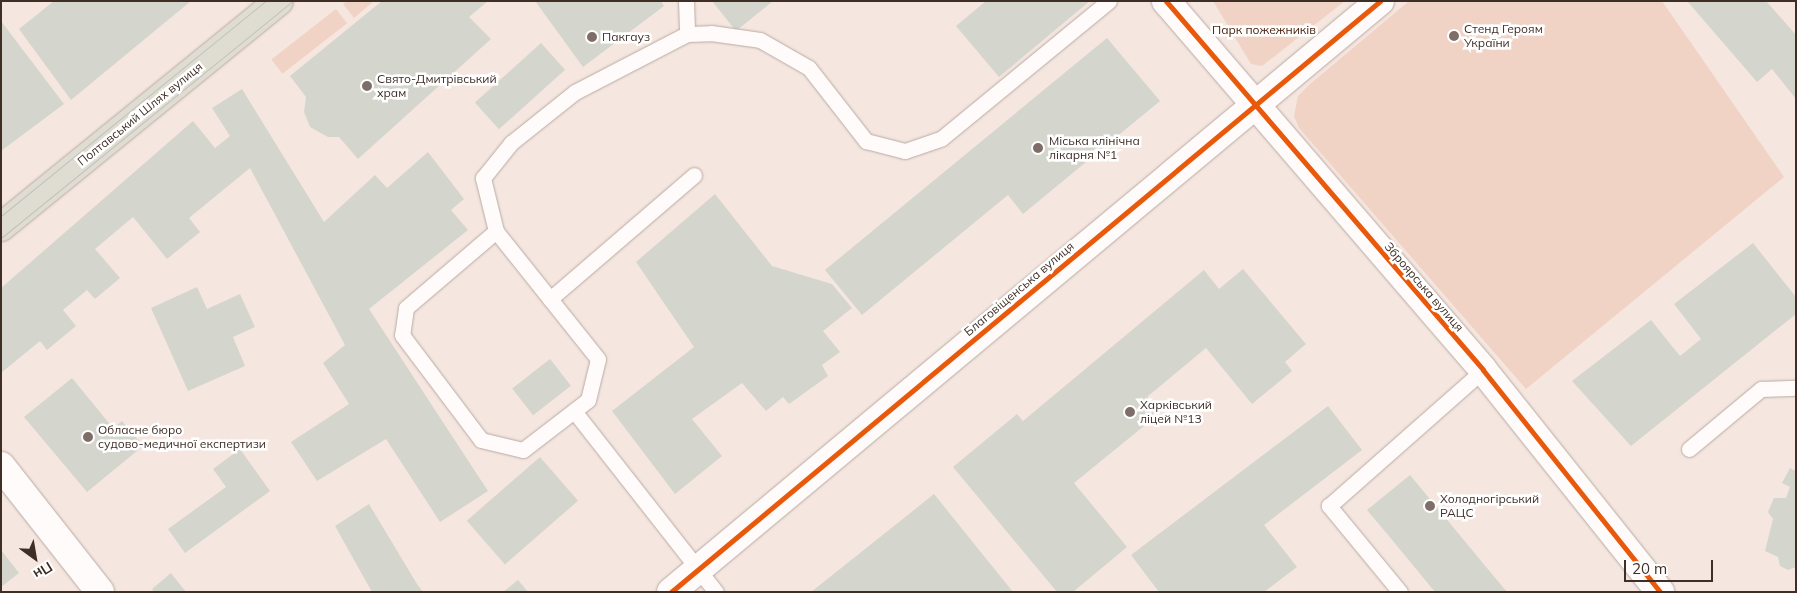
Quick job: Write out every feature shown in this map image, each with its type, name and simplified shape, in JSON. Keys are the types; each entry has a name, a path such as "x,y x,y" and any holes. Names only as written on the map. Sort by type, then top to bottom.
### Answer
{"main road":[{"name":"Полтавський Шлях вулиця","path":"1,227 279,1"}],"street":[{"name":"Зброярська вулиця","path":"1166,1 1482,370 1660,592"},
{"name":"Благовіщенська вулиця","path":"671,592 1380,1"},
{"path":"1,466 100,592"}],"lane":[{"path":"686,1 687,34"},
{"path":"496,231 406,308 402,335 482,440 523,450 588,400 598,359 496,231 483,178 511,143 575,92 687,34 711,32 760,40 809,68 866,141 904,151 942,138 1109,1"},
{"path":"550,299 694,175"},
{"path":"1400,592 1329,506 1482,370"},
{"path":"1690,449 1761,389 1796,388"},
{"path":"574,411 716,592"}],"green space":[{"path":"347,1 374,1 354,18 343,4"},
{"name":"Парк пожежників","path":"1213,1 1345,1 1262,66 1251,64"},
{"path":"1409,1 1662,1 1784,177 1526,389 1299,128 1294,116 1298,96 1310,84"},
{"path":"336,9 347,23 282,74 271,59"}],"building":[{"path":"54,1 191,1 71,100 19,29"},
{"name":"Свято-Дмитрівський храм","path":"382,1 488,1 469,17 491,39 358,159 339,137 328,137 310,127 304,112 306,97 290,76"},
{"name":"Пакгауз","path":"535,1 661,1 664,6 583,67"},
{"path":"712,1 773,1 736,31"},
{"path":"986,1 1090,1 999,77 956,26"},
{"path":"1687,1 1766,1 1796,35 1796,99 1772,69 1757,82"},
{"path":"1,21 64,104 1,151"},
{"name":"Міська клінічна лікарня №1","path":"1107,38 1160,101 1023,214 1008,195 862,315 825,270"},
{"path":"541,43 565,70 499,129 475,103"},
{"path":"242,89 324,222 375,175 387,188 428,152 464,199 451,210 468,230 369,309 488,491 440,522 386,439 317,481 291,442 349,404 323,363 345,345 250,168 189,218 200,232 167,259 133,217 95,249 120,278 95,299 87,290 63,310 76,326 47,350 40,341 1,373 1,288 193,121 215,148 230,136 212,108"},
{"path":"715,194 772,266 832,284 852,308 823,331 840,352 822,365 828,376 789,404 783,397 766,411 742,383 692,419 722,456 675,494 612,411 694,347 636,262"},
{"path":"1753,243 1796,297 1796,314 1631,446 1572,381 1651,320 1680,356 1701,339 1674,304"},
{"path":"1243,269 1306,344 1285,362 1292,371 1252,404 1206,348 1147,397 1160,413 1074,483 1127,547 1073,592 1057,592 953,467 1017,414 1023,421 1204,270 1219,289"},
{"path":"197,287 207,309 240,294 255,327 233,337 245,366 188,391 151,308"},
{"path":"550,359 571,386 533,415 512,389"},
{"name":"Обласне бюро судово-медичної експертизи","path":"72,378 113,428 122,421 143,446 87,492 24,417"},
{"path":"1328,406 1362,450 1264,525 1297,567 1264,592 1159,592 1131,555"},
{"path":"240,449 270,491 185,553 168,529 226,487 213,469"},
{"path":"540,457 578,501 505,564 467,521"},
{"path":"1790,468 1796,471 1796,567 1788,570 1780,566 1778,557 1765,551 1773,519 1768,512 1774,498 1786,498 1790,487 1782,483"},
{"path":"1410,475 1507,592 1435,592 1367,510"},
{"path":"934,494 1013,592 811,592 899,522"},
{"path":"369,504 423,592 372,592 335,526"},
{"path":"1,550 19,573 1,587"},
{"path":"171,573 186,592 154,592 152,589"},
{"path":"518,580 528,592 503,592"}],"tram line":[{"path":"1,216 266,1"},
{"path":"1,238 293,1"}],"cycle path":[{"path":"1166,1 1483,370 1660,592"},
{"path":"671,592 1380,1"}],"place":[{"name":"Стенд Героям України","path":"1454,36"},
{"name":"Пакгауз","path":"592,37"},
{"name":"Свято-Дмитрівський храм","path":"367,86"},
{"name":"Міська клінічна лікарня №1","path":"1038,148"},
{"name":"Харківський ліцей №13","path":"1130,412"},
{"name":"Обласне бюро судово-медичної експертизи","path":"88,437"},
{"name":"Холодногірський РАЦС","path":"1430,506"}]}
